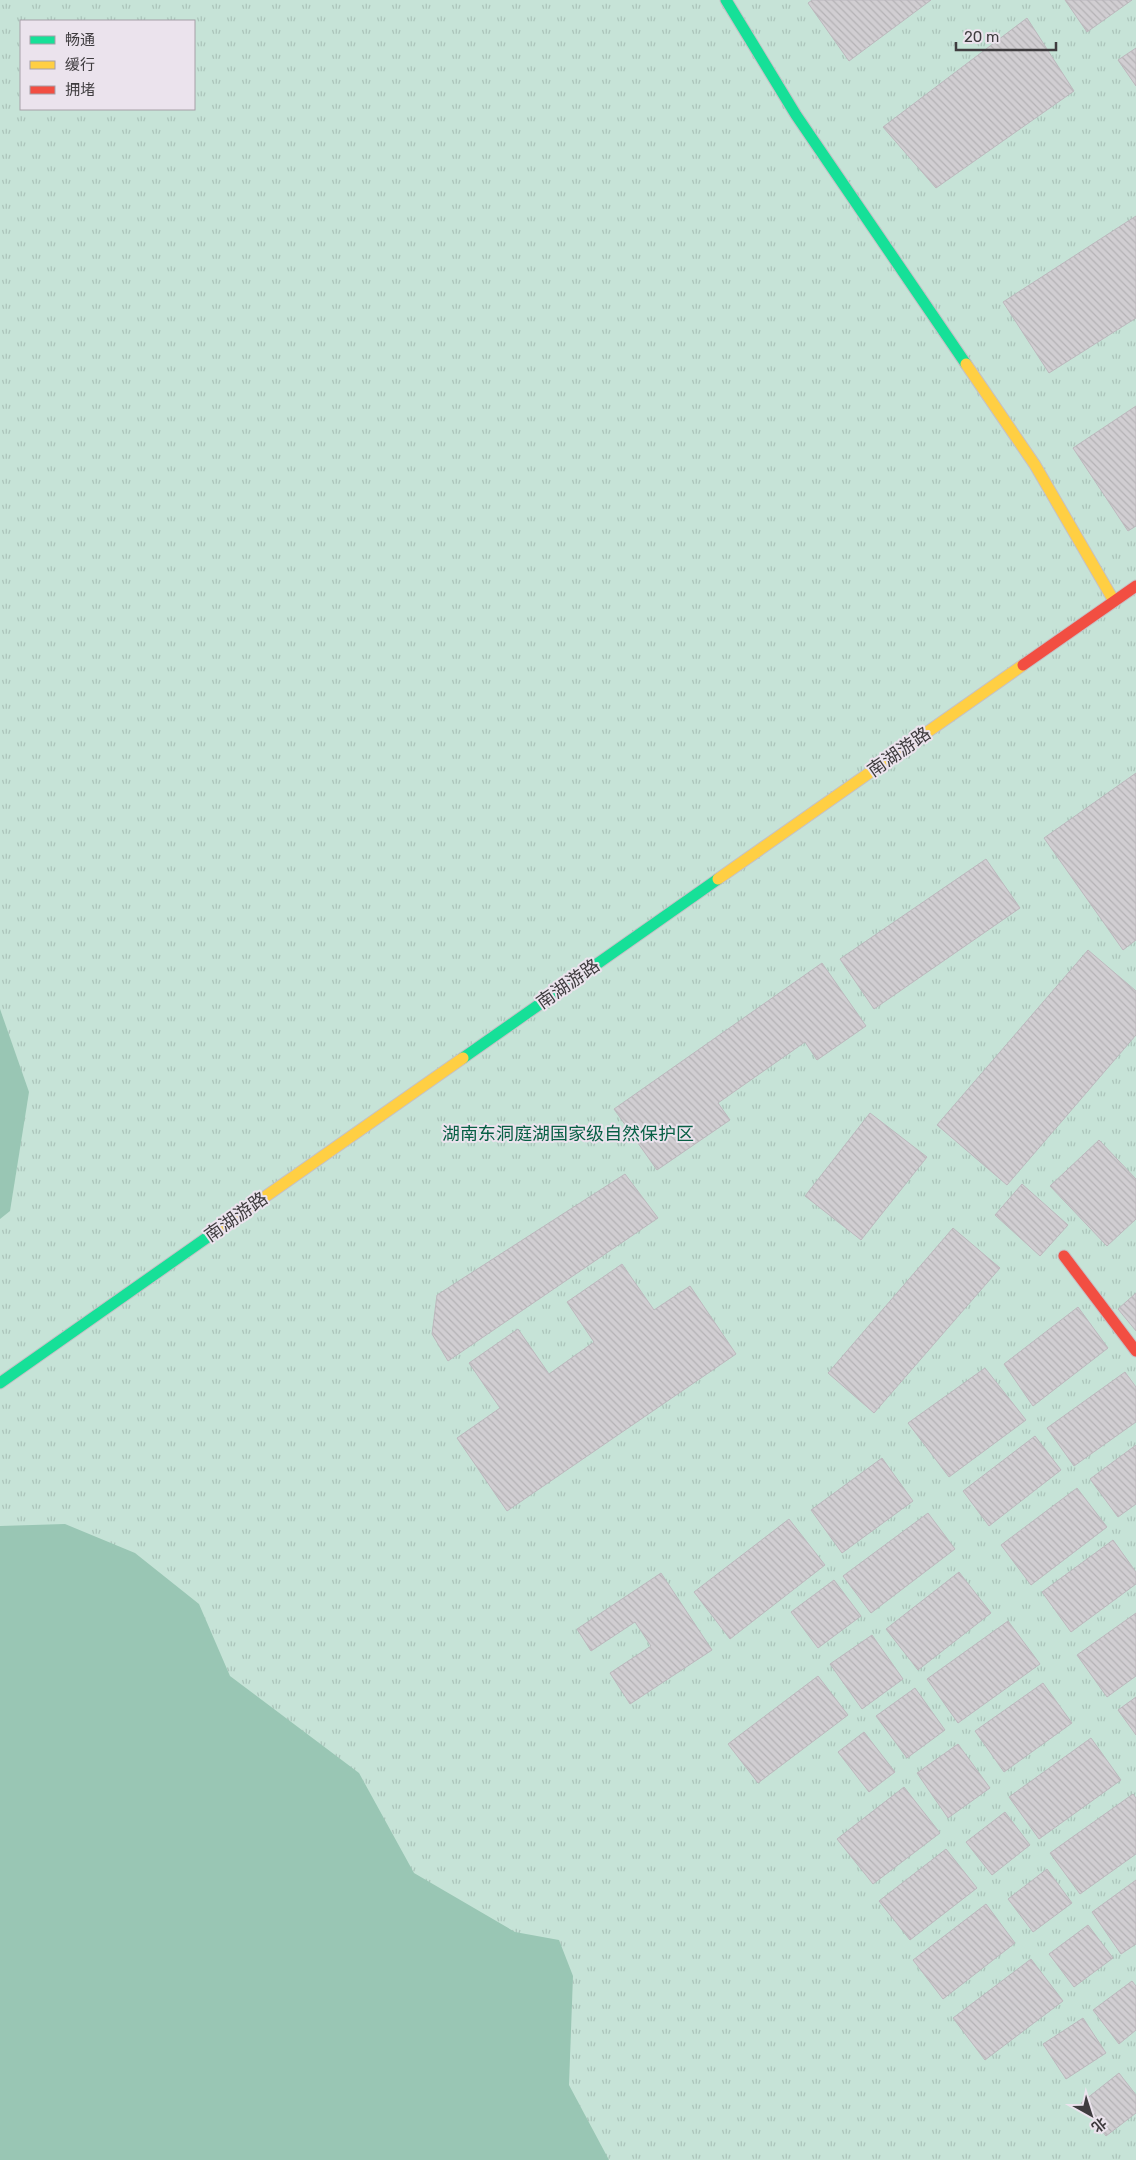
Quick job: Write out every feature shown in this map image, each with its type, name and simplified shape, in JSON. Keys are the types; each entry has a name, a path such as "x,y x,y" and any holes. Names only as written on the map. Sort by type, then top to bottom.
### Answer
{"street":[{"path":"726,0 796,115 1035,465 1114,601"},
{"name":"南湖游路","path":"0,1383 1136,586"},
{"path":"1064,1256 1136,1350"}],"green space":[{"name":"湖南东洞庭湖国家级自然保护区","path":"0,0 1136,0 1136,2160 0,2160"}],"shaded area":[{"path":"0,1009 29,1092 10,1211 0,1219"},
{"path":"65,1524 135,1553 199,1604 230,1676 359,1773 414,1873 515,1932 559,1940 573,1976 569,2085 609,2160 0,2160 0,1526"}],"building":[{"path":"812,0 931,0 849,61 808,3"},
{"path":"1065,0 1132,0 1087,32"},
{"path":"1027,18 1074,91 936,188 883,127"},
{"path":"1136,48 1136,86 1118,60"},
{"path":"1136,216 1136,318 1049,373 1003,302"},
{"path":"1136,406 1136,526 1128,531 1073,448"},
{"path":"1136,773 1136,940 1123,950 1044,838"},
{"path":"986,859 1020,908 874,1009 840,959"},
{"path":"1088,950 1136,991 1136,1035 1007,1185 937,1125"},
{"path":"822,963 866,1026 817,1060 805,1042 718,1103 730,1120 657,1170 614,1109"},
{"path":"870,1113 927,1157 861,1240 805,1196"},
{"path":"1099,1140 1136,1179 1136,1219 1107,1246 1050,1186"},
{"path":"625,1174 658,1218 448,1361 432,1334 437,1295"},
{"path":"1022,1184 1068,1225 1040,1256 995,1215"},
{"path":"953,1228 1000,1268 874,1413 828,1373"},
{"path":"622,1264 654,1310 690,1286 736,1354 507,1511 457,1438 500,1408 469,1363 518,1329 549,1374 594,1342 567,1302"},
{"path":"1136,1293 1136,1331 1118,1309"},
{"path":"1078,1307 1108,1348 1033,1406 1004,1364"},
{"path":"985,1368 1026,1420 949,1477 908,1423"},
{"path":"1125,1372 1136,1387 1136,1422 1074,1466 1047,1428"},
{"path":"1035,1436 1061,1470 989,1526 963,1491"},
{"path":"1136,1445 1136,1504 1118,1517 1090,1479"},
{"path":"882,1458 913,1501 842,1553 811,1510"},
{"path":"1077,1488 1107,1527 1031,1585 1001,1545"},
{"path":"928,1513 955,1549 871,1613 843,1576"},
{"path":"789,1519 825,1565 730,1639 694,1592"},
{"path":"1113,1540 1136,1572 1136,1584 1071,1632 1042,1592"},
{"path":"959,1572 991,1613 918,1670 886,1629"},
{"path":"661,1573 712,1650 630,1704 610,1673 651,1646 635,1622 591,1651 577,1629"},
{"path":"834,1580 861,1616 818,1648 791,1612"},
{"path":"1136,1613 1136,1676 1107,1697 1077,1655"},
{"path":"1008,1621 1040,1664 958,1723 927,1679"},
{"path":"872,1635 903,1679 862,1709 830,1664"},
{"path":"818,1676 848,1715 758,1783 728,1744"},
{"path":"1043,1683 1072,1723 1004,1772 975,1731"},
{"path":"915,1688 945,1730 907,1758 876,1716"},
{"path":"1136,1697 1136,1735 1118,1710"},
{"path":"864,1732 895,1772 869,1792 838,1752"},
{"path":"1091,1738 1121,1780 1039,1839 1009,1797"},
{"path":"958,1744 990,1788 948,1818 917,1773"},
{"path":"904,1787 940,1833 873,1884 837,1839"},
{"path":"1133,1794 1136,1798 1136,1854 1080,1894 1050,1853"},
{"path":"1005,1812 1030,1845 992,1875 966,1842"},
{"path":"946,1849 977,1888 910,1940 879,1901"},
{"path":"1047,1869 1072,1903 1033,1932 1008,1899"},
{"path":"1136,1880 1136,1944 1121,1954 1092,1912"},
{"path":"986,1904 1015,1943 943,1999 913,1960"},
{"path":"1088,1925 1113,1958 1074,1987 1049,1954"},
{"path":"1031,1959 1063,2001 985,2060 953,2018"},
{"path":"1132,1981 1136,1986 1136,2030 1119,2044 1093,2010"},
{"path":"1083,2018 1106,2053 1066,2079 1043,2044"},
{"path":"1119,2073 1136,2095 1136,2113 1106,2136 1081,2103"}],"traffic: fast":[{"path":"726,0 796,115 966,364"},
{"path":"463,1058 718,879"},
{"path":"0,1383 222,1227"}],"traffic: slow":[{"path":"966,364 1035,465 1114,601"},
{"path":"718,879 1023,665"},
{"path":"222,1227 463,1058"}],"traffic: jam":[{"path":"1023,665 1136,586"},
{"path":"1064,1256 1136,1351"}]}
